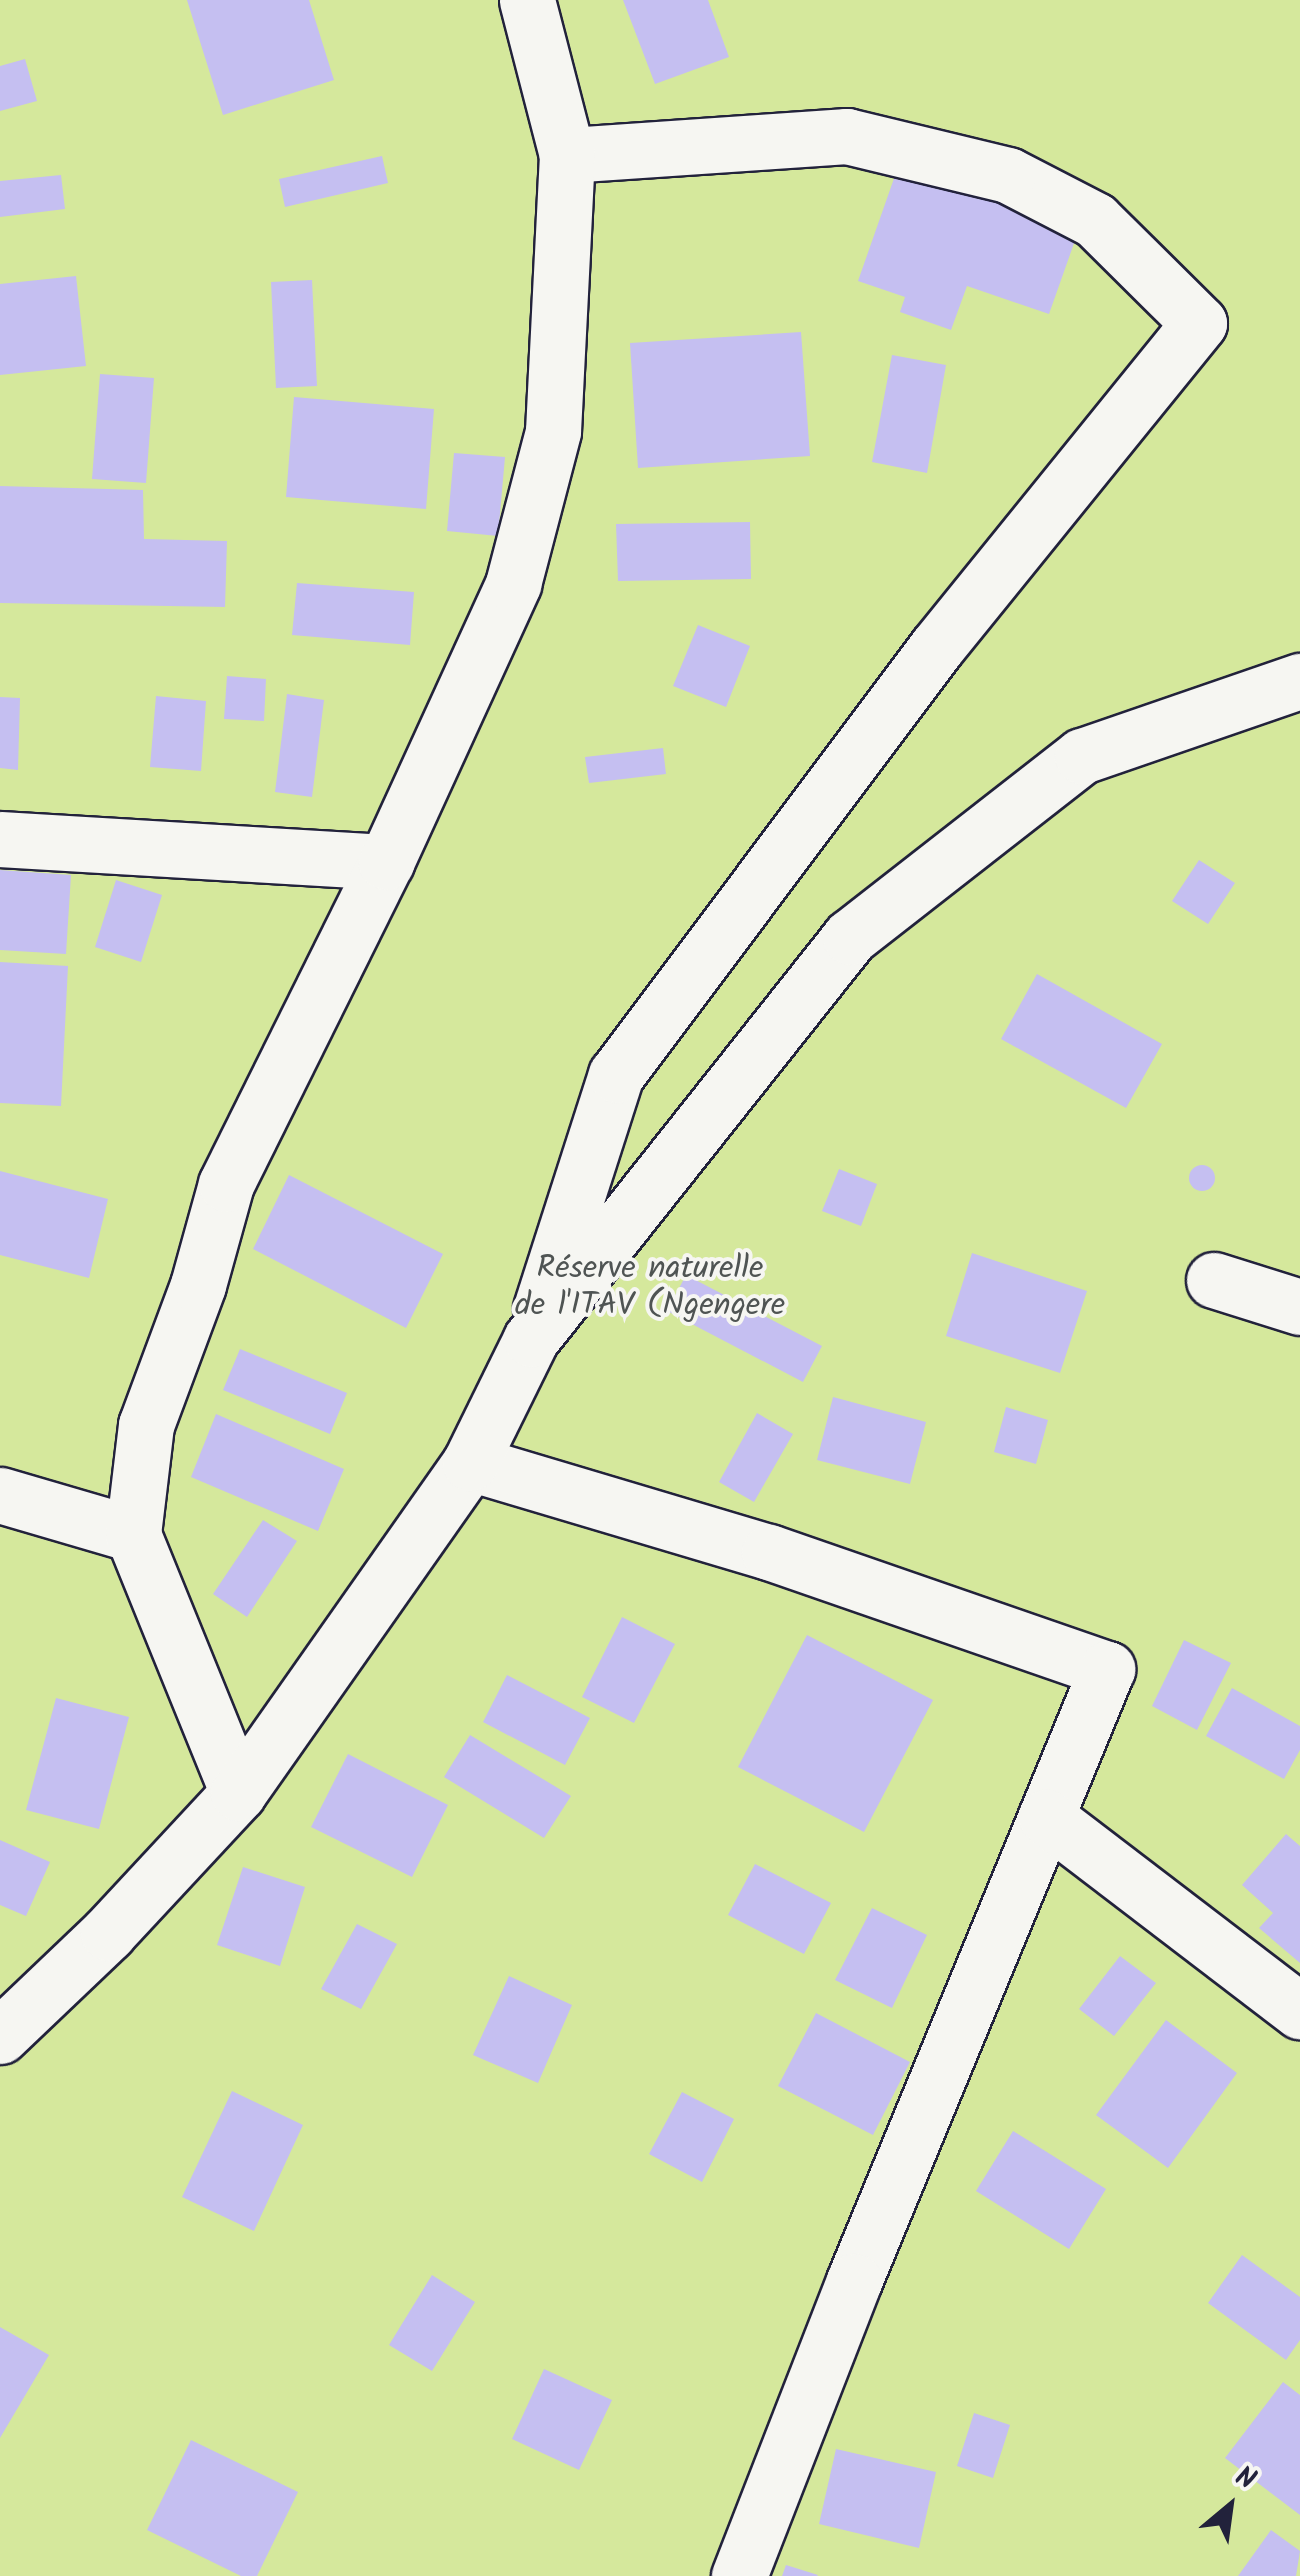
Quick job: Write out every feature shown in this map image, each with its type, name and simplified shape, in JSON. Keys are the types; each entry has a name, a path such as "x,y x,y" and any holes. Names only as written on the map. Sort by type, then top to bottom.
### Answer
{"street":[{"path":"238,1793 133,1534 146,1425 198,1285 226,1184 386,862 512,584 553,431 567,155 527,0"},
{"path":"0,2036 108,1933 238,1793 470,1463 531,1339 616,1076 936,648 1199,324 1095,220 1008,175 847,136 567,155"},
{"path":"531,1339 850,937 1082,756 1300,681"},
{"path":"0,839 386,862"},
{"path":"1214,1280 1300,1307"},
{"path":"470,1463 769,1552 1107,1669 739,2576"},
{"path":"0,1496 133,1534"},
{"path":"1046,1818 1300,2011"}],"green space":[{"name":"Réserve naturelle de l'ITAV (Ngengere","path":"0,0 1300,0 1300,2576 0,2576"}],"building":[{"path":"187,0 309,0 334,80 223,115"},
{"path":"623,0 708,0 729,57 655,84"},
{"path":"25,59 37,101 0,111 0,66"},
{"path":"382,156 388,183 285,207 279,179"},
{"path":"898,167 1078,232 1049,314 967,286 951,330 900,312 905,297 858,281"},
{"path":"61,175 65,209 0,217 0,181"},
{"path":"76,276 86,366 0,375 0,284"},
{"path":"312,280 317,386 276,388 271,282"},
{"path":"801,332 810,456 638,468 630,343"},
{"path":"892,355 946,365 927,473 872,462"},
{"path":"100,374 154,378 146,483 92,479"},
{"path":"294,397 434,409 426,509 286,497"},
{"path":"454,453 505,457 498,536 447,531"},
{"path":"0,486 143,490 144,539 227,541 225,607 0,603"},
{"path":"750,522 751,579 618,581 616,524"},
{"path":"297,583 414,592 410,645 292,635"},
{"path":"698,625 750,646 726,707 673,686"},
{"path":"227,676 266,679 264,721 224,719"},
{"path":"287,694 324,700 312,797 275,792"},
{"path":"156,696 206,701 201,771 150,767"},
{"path":"0,697 20,698 18,770 0,768"},
{"path":"663,748 666,774 589,783 585,757"},
{"path":"1199,860 1235,883 1208,924 1172,901"},
{"path":"0,870 71,875 66,954 0,950"},
{"path":"116,880 162,895 141,962 95,947"},
{"path":"0,962 68,966 61,1106 0,1103"},
{"path":"1037,974 1162,1044 1126,1108 1001,1039"},
{"path":"1202,1165 1212,1168 1212,1188 1202,1191 1192,1188 1189,1178 1192,1168"},
{"path":"839,1169 877,1184 861,1226 822,1211"},
{"path":"0,1171 108,1199 89,1278 0,1255"},
{"path":"289,1175 443,1254 406,1328 253,1249"},
{"path":"972,1253 1087,1291 1060,1373 946,1336"},
{"path":"686,1275 822,1346 803,1382 667,1311"},
{"path":"240,1349 347,1393 330,1434 223,1390"},
{"path":"833,1397 926,1422 910,1484 817,1460"},
{"path":"1006,1407 1048,1420 1036,1464 994,1452"},
{"path":"757,1413 793,1434 754,1502 719,1482"},
{"path":"216,1414 344,1469 318,1531 191,1477"},
{"path":"263,1520 297,1541 247,1617 213,1594"},
{"path":"622,1617 675,1644 634,1723 582,1697"},
{"path":"807,1635 933,1700 864,1832 738,1767"},
{"path":"1184,1640 1231,1663 1197,1730 1152,1706"},
{"path":"507,1675 590,1718 565,1765 483,1722"},
{"path":"1232,1688 1300,1726 1300,1750 1284,1779 1206,1736"},
{"path":"56,1698 129,1717 99,1829 26,1810"},
{"path":"470,1735 571,1796 544,1838 444,1777"},
{"path":"348,1754 448,1805 412,1877 311,1827"},
{"path":"1286,1834 1300,1846 1300,1963 1259,1928 1273,1913 1242,1885"},
{"path":"0,1840 50,1862 26,1916 0,1905"},
{"path":"755,1864 831,1903 804,1954 728,1915"},
{"path":"243,1867 305,1887 280,1966 217,1945"},
{"path":"872,1908 927,1935 892,2008 835,1980"},
{"path":"357,1924 397,1944 361,2009 321,1989"},
{"path":"1120,1956 1156,1983 1114,2036 1079,2009"},
{"path":"509,1976 572,2005 538,2083 473,2055"},
{"path":"816,2013 910,2062 873,2135 778,2086"},
{"path":"1166,2020 1237,2073 1168,2168 1096,2115"},
{"path":"232,2091 303,2125 254,2231 182,2197"},
{"path":"682,2092 734,2119 702,2182 649,2154"},
{"path":"1013,2131 1106,2189 1069,2249 976,2191"},
{"path":"1242,2255 1300,2297 1300,2340 1286,2360 1208,2303"},
{"path":"432,2275 475,2302 432,2371 389,2345"},
{"path":"0,2327 49,2355 0,2438"},
{"path":"544,2369 612,2400 579,2470 512,2439"},
{"path":"1283,2382 1300,2395 1300,2515 1225,2458"},
{"path":"974,2413 1010,2425 993,2478 957,2466"},
{"path":"191,2440 298,2492 257,2576 241,2576 147,2530"},
{"path":"836,2449 936,2472 919,2548 819,2524"},
{"path":"1271,2530 1300,2551 1296,2576 1238,2576"},
{"path":"786,2565 818,2575 782,2576"}]}
